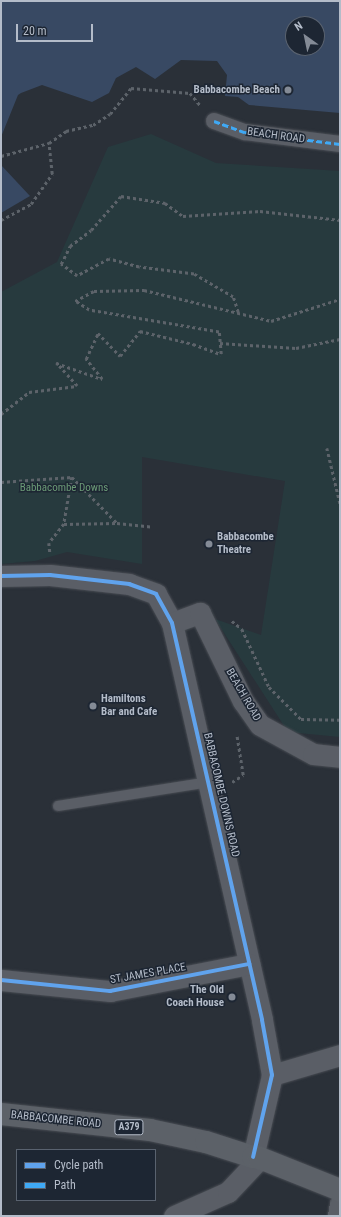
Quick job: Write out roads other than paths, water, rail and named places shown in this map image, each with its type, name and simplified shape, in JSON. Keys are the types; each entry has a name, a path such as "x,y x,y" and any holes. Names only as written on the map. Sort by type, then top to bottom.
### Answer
{"main road":[{"name":"BABBACOMBE ROAD","path":"1,1114 150,1130 206,1142 256,1158 340,1190"}],"street":[{"name":"BEACH ROAD","path":"214,122 244,132 340,144"},
{"name":"BABBACOMBE DOWNS ROAD","path":"1,576 50,575 129,584 156,594 172,623 249,964 272,1075 256,1158"},
{"name":"BEACH ROAD","path":"172,623 200,613 243,701 260,725 313,754 340,757"},
{"name":"ST JAMES PLACE","path":"1,980 110,991 249,964"},
{"path":"272,1075 340,1056"},
{"path":"174,1216 228,1192 256,1158"},
{"path":"338,1216 340,1204"}],"lane":[{"path":"58,806 210,789"}],"water":[{"path":"1,1 340,1 340,113 249,105 238,97 225,96 227,75 217,61 181,60 155,79 136,67 116,78 109,93 92,102 42,85 18,95 1,137"},
{"path":"1,165 30,196 1,213"}],"place":[{"name":"Babbacombe Beach","path":"288,90"},
{"name":"Babbacombe Theatre","path":"209,544"},
{"name":"Hamiltons Bar and Cafe","path":"93,706"},
{"name":"The Old Coach House","path":"232,997"}],"park label":[{"name":"Babbacombe Downs","path":"64,488"}]}
